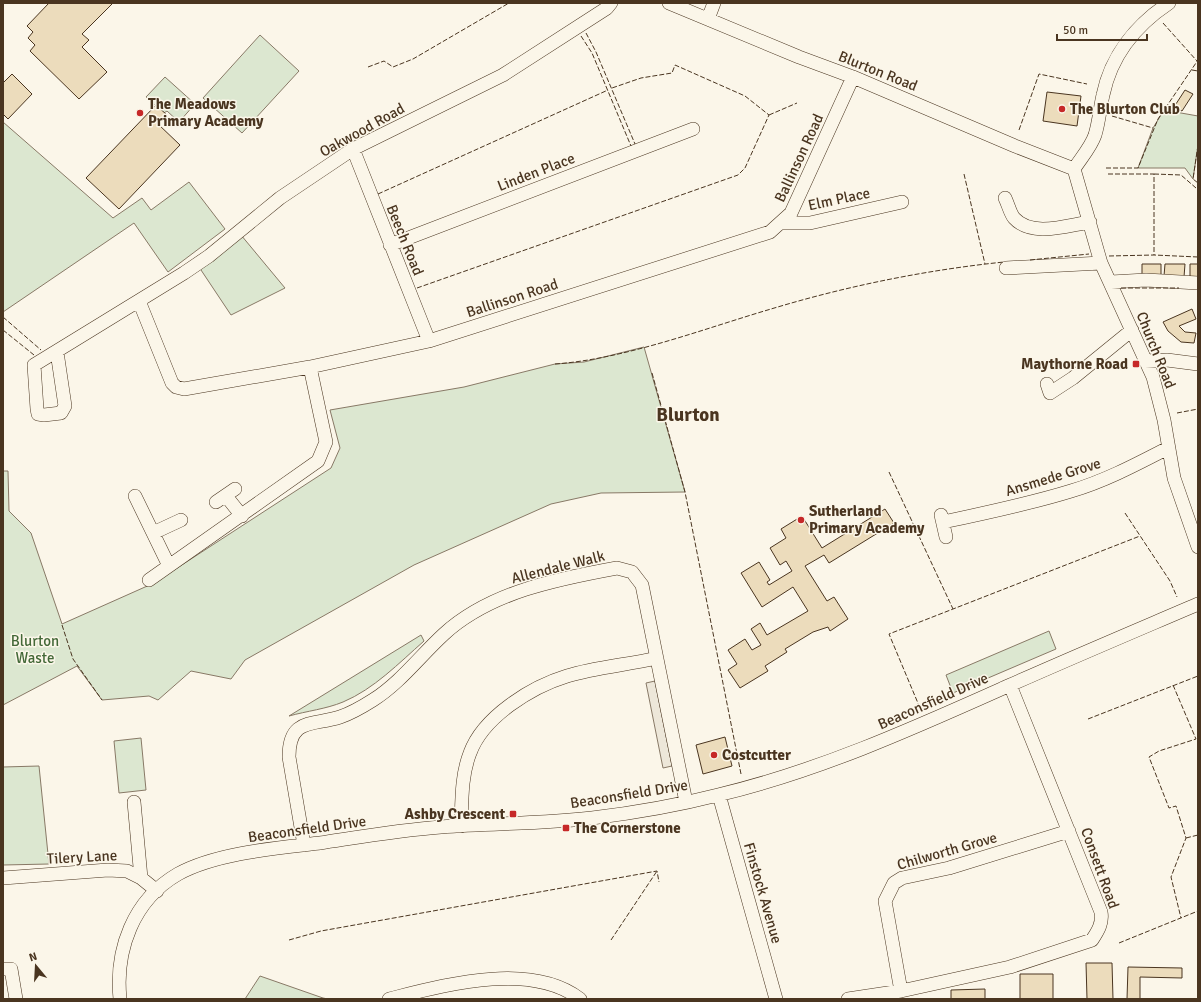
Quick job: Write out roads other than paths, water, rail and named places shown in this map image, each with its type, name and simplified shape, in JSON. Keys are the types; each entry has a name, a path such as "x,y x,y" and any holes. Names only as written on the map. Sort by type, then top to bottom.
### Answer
{"street":[{"name":"Oakwood Road","path":"57,352 203,260 280,198 353,149 503,75 607,8 611,3"},
{"name":"Blurton Road","path":"669,3 799,57 853,77 1015,146 1074,169"},
{"path":"708,19 714,3"},
{"path":"1074,169 1095,135 1109,72 1118,54 1131,37 1145,23 1169,3"},
{"name":"Ballinson Road","path":"139,301 172,383 179,388 184,389 310,367 429,342 770,232 791,214 853,77"},
{"name":"Linden Place","path":"390,245 693,129"},
{"name":"Beech Road","path":"353,149 429,342"},
{"name":"Church Road","path":"1074,169 1101,263 1132,330 1156,390 1164,420 1174,478 1183,508 1198,547"},
{"name":"Elm Place","path":"782,223 810,223 902,202"},
{"path":"1012,203 1014,217 1022,225 1034,228 1090,222"},
{"path":"1006,268 1101,263"},
{"path":"1111,282 1146,280 1198,283"},
{"path":"1047,384 1050,393 1073,378 1132,330"},
{"path":"1145,361 1167,360 1198,364"},
{"path":"149,580 242,516 318,461 322,455 326,442 310,367"},
{"name":"Ansmede Grove","path":"946,537 942,518 995,511 1072,491 1119,473 1168,448"},
{"path":"135,496 169,566"},
{"path":"226,496 242,516"},
{"path":"153,534 181,520"},
{"name":"Allendale Walk","path":"304,845 289,757 289,745 294,733 302,725 340,717 374,700 399,680 444,634 473,613 521,589 617,568 632,572 642,585 686,802"},
{"name":"Beaconsfield Drive","path":"120,999 119,974 122,950 129,929 142,906 157,891 179,874 199,865 250,853 304,845 461,826 591,818 719,795 810,768 896,737 1010,685 1198,604"},
{"path":"461,826 463,781 470,753 477,738 490,722 505,709 527,694 567,676 657,658"},
{"name":"Consett Road","path":"848,999 901,991 1010,967 1092,940 1102,920 1101,912 1010,685"},
{"name":"Finstock Avenue","path":"719,795 776,999"},
{"path":"134,802 141,878"},
{"name":"Chilworth Grove","path":"901,991 885,901 888,891 894,883 902,878 949,868 1069,831"},
{"name":"Tilery Lane","path":"3,878 108,870 127,871 141,878 157,891"},
{"path":"3,969 11,969 16,999"},
{"path":"389,999 470,981 507,978 548,984 570,991 580,999"}],"place":[{"name":"The Blurton Club","path":"1062,109"},
{"name":"The Meadows Primary Academy","path":"140,113"},
{"name":"Maythorne Road","path":"1136,364"},
{"name":"Sutherland Primary Academy","path":"801,520"},
{"name":"Costcutter","path":"714,755"},
{"name":"Ashby Crescent","path":"513,814"},
{"name":"The Cornerstone","path":"566,828"}],"district":[{"name":"Blurton","path":"688,414"}],"park label":[{"name":"Blurton Waste","path":"35,650"}]}
